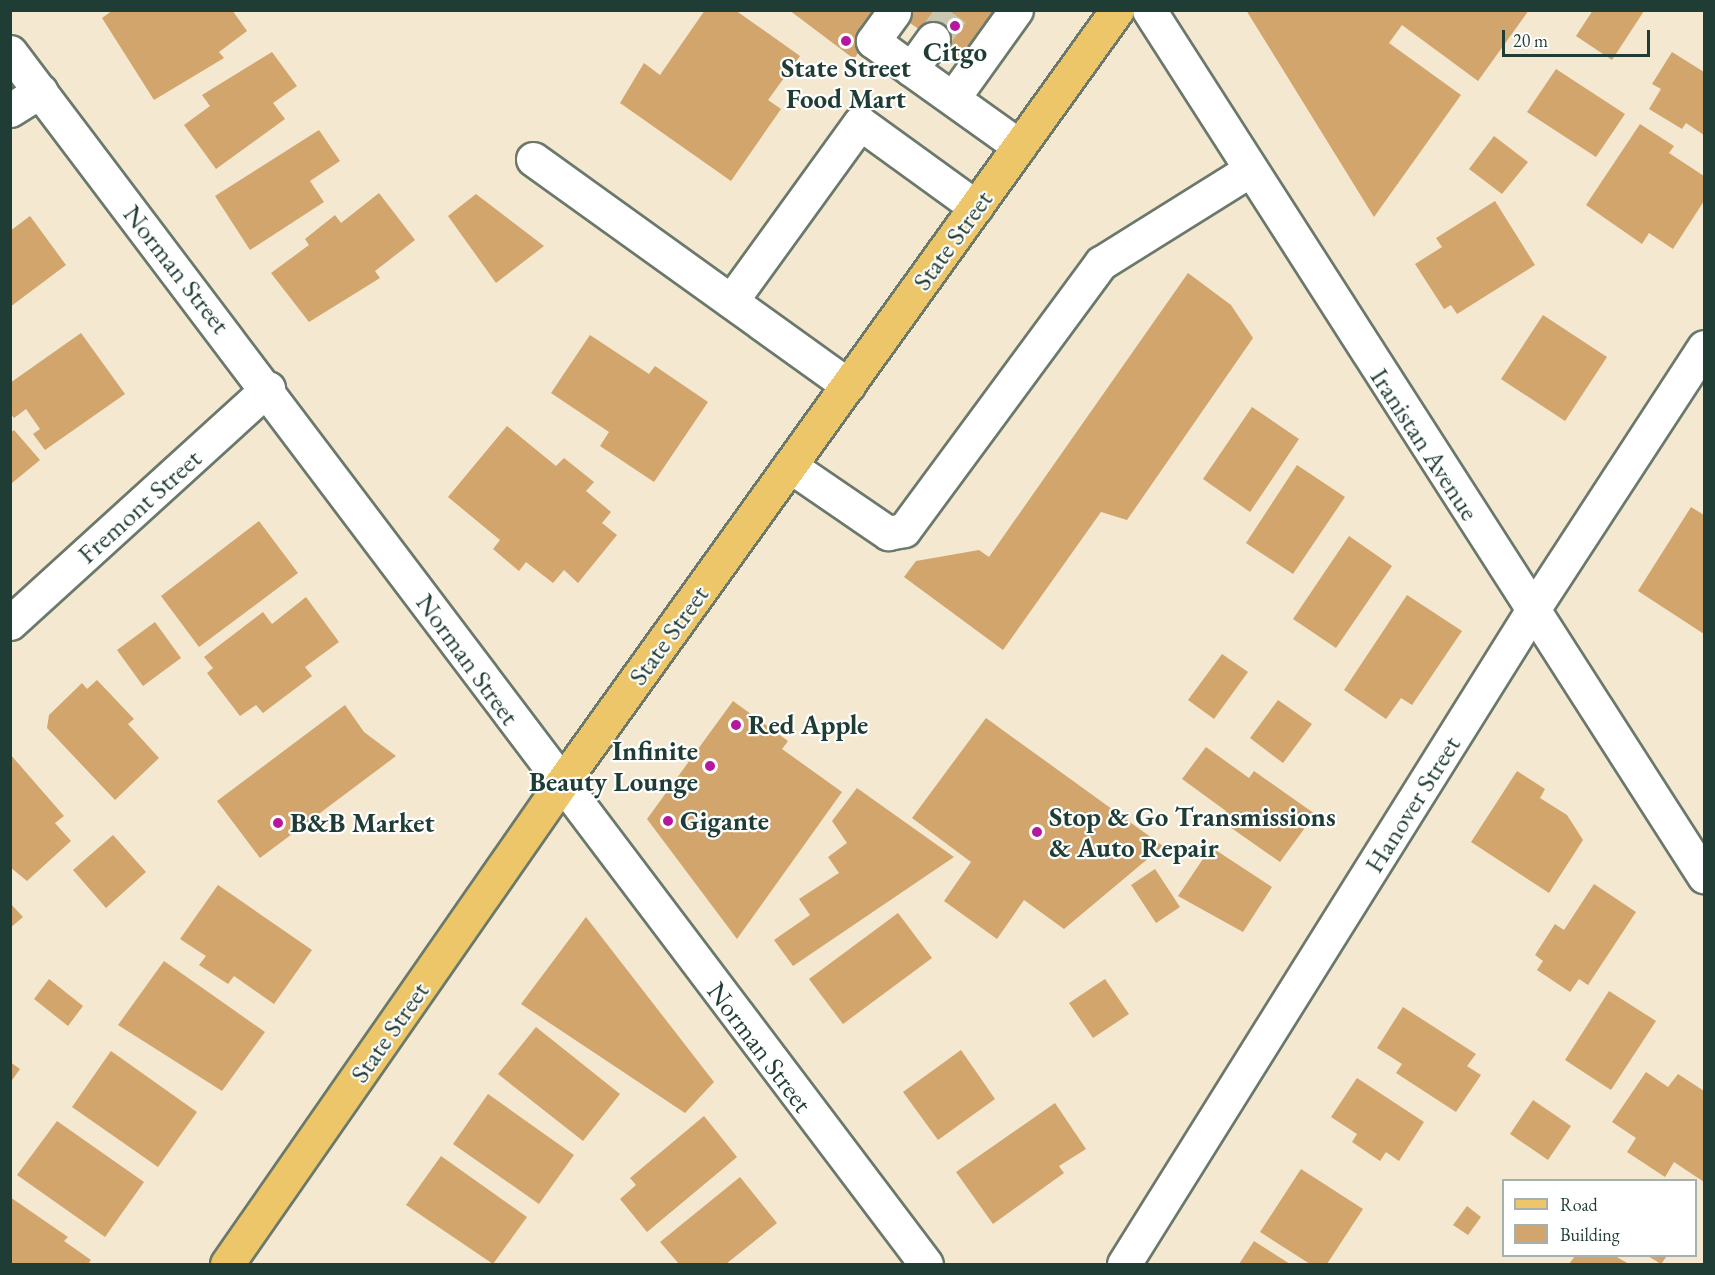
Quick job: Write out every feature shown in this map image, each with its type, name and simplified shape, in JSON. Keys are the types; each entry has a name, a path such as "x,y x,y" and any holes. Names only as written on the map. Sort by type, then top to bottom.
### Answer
{"main road":[{"name":"State Street","path":"227,1264 561,784 1117,10"}],"street":[{"path":"953,98 1016,10"},
{"name":"Iranistan Avenue","path":"1149,10 1532,611 1704,876"},
{"path":"894,12 873,41 1019,146"},
{"path":"912,69 933,39"},
{"name":"Norman Street","path":"10,52 268,388 561,784 926,1264"},
{"path":"10,110 40,91"},
{"path":"731,301 860,123 976,207"},
{"path":"533,159 848,385"},
{"path":"790,466 888,533 904,530 1101,263 1250,170"},
{"name":"Hanover Street","path":"1124,1264 1532,611 1704,347"},
{"name":"Fremont Street","path":"10,623 268,388"}],"building":[{"path":"113,10 232,10 247,31 219,52 224,58 154,100 102,18"},
{"path":"705,10 735,10 800,56 768,100 781,109 731,181 620,103 644,63 660,75"},
{"name":"State Street Food Mart","path":"789,10 887,10 854,59"},
{"name":"Citgo","path":"891,10 1008,10 971,65"},
{"path":"1246,10 1529,10 1478,81 1402,25 1389,43 1461,95 1374,217"},
{"path":"1593,10 1644,11 1612,60 1576,36"},
{"path":"272,52 297,86 273,103 285,119 216,169 184,125 210,106 202,95"},
{"path":"1672,52 1704,72 1704,135 1686,123 1682,129 1649,109 1661,89 1652,84"},
{"path":"1556,69 1625,114 1596,157 1527,112"},
{"path":"1640,124 1674,146 1669,153 1704,176 1704,201 1673,249 1649,233 1642,244 1586,205"},
{"path":"319,130 340,161 310,181 324,202 250,250 215,196"},
{"path":"1494,136 1528,162 1502,194 1469,169"},
{"path":"379,193 415,240 375,271 380,278 309,322 271,273 309,245 305,239 335,215 341,223"},
{"path":"476,194 544,246 496,283 448,216"},
{"path":"1495,201 1535,265 1457,314 1451,305 1444,309 1415,264 1442,247 1436,238"},
{"path":"30,216 66,265 10,307 10,231"},
{"path":"1188,273 1231,305 1253,338 1127,520 1101,512 1003,650 904,577 916,561 979,550 989,557"},
{"path":"1543,315 1607,357 1565,421 1501,379"},
{"path":"81,333 125,394 45,450 33,434 40,429 26,409 14,418 10,413 10,383"},
{"path":"590,335 649,374 655,366 708,402 654,482 600,446 609,432 551,393"},
{"path":"1252,407 1299,439 1250,512 1203,479"},
{"path":"507,426 556,466 564,458 594,482 586,491 611,512 602,523 617,535 578,583 564,570 553,583 526,562 519,571 493,549 500,540 448,497"},
{"path":"14,430 40,460 12,483 10,433"},
{"path":"1297,465 1345,497 1293,574 1246,543"},
{"path":"1691,507 1704,515 1704,634 1638,591"},
{"path":"259,521 298,573 199,647 161,596"},
{"path":"1349,536 1392,566 1336,648 1293,619"},
{"path":"1407,595 1462,631 1412,705 1401,698 1386,719 1344,690"},
{"path":"306,597 339,642 305,667 312,676 263,713 256,705 240,716 207,673 213,668 204,657 263,612 272,624"},
{"path":"155,622 181,658 143,686 117,650"},
{"path":"1222,654 1248,672 1214,719 1188,700"},
{"path":"97,680 134,719 128,724 159,758 115,800 47,728 49,715 82,683 87,689"},
{"path":"1278,700 1312,724 1283,763 1250,738"},
{"path":"733,701 788,741 782,749 842,792 737,939 647,819"},
{"path":"345,705 364,732 396,756 260,858 217,801"},
{"name":"Stop & Go Transmissions & Auto Repair","path":"986,718 1163,846 1064,929 1024,900 997,939 944,901 971,862 912,818"},
{"path":"1206,747 1249,778 1254,771 1315,814 1280,862 1220,820 1226,811 1182,779"},
{"path":"10,754 64,816 55,823 71,841 27,881 10,867"},
{"path":"1517,771 1545,789 1540,798 1567,815 1583,840 1549,893 1471,842"},
{"path":"857,788 954,857 793,966 774,940 810,915 799,899 839,873 828,857 847,843 832,821"},
{"path":"113,835 146,872 106,908 73,870"},
{"path":"1211,847 1272,887 1243,932 1178,896"},
{"path":"1155,869 1180,907 1156,923 1131,885"},
{"path":"1594,884 1636,912 1588,985 1579,979 1570,992 1537,970 1543,961 1535,955 1555,924 1564,930"},
{"path":"218,885 312,950 274,1004 234,976 228,984 199,965 206,956 180,939"},
{"path":"10,903 23,917 10,928"},
{"path":"898,913 932,958 843,1024 809,979"},
{"path":"586,917 714,1082 685,1113 521,1004"},
{"path":"164,961 265,1032 222,1091 118,1025"},
{"path":"49,979 83,1006 68,1026 34,999"},
{"path":"1105,979 1129,1014 1093,1038 1069,1003"},
{"path":"1609,991 1656,1021 1611,1090 1565,1060"},
{"path":"1403,1007 1476,1054 1467,1066 1481,1075 1456,1112 1396,1073 1402,1064 1377,1048"},
{"path":"536,1027 620,1094 583,1141 498,1074"},
{"path":"961,1050 995,1099 938,1140 903,1092"},
{"path":"111,1051 197,1112 158,1167 72,1107"},
{"path":"10,1062 20,1069 10,1083"},
{"path":"1646,1072 1668,1087 1678,1074 1704,1091 1704,1182 1674,1162 1665,1177 1627,1152 1636,1138 1612,1122"},
{"path":"1357,1078 1424,1122 1399,1161 1386,1152 1380,1161 1352,1142 1357,1134 1331,1117"},
{"path":"488,1094 574,1155 539,1204 453,1144"},
{"path":"1533,1100 1571,1126 1548,1160 1510,1134"},
{"path":"1055,1103 1086,1149 1059,1166 1064,1173 993,1224 956,1172"},
{"path":"704,1116 737,1157 647,1232 620,1199 636,1185 630,1178"},
{"path":"57,1121 144,1182 105,1237 17,1175"},
{"path":"441,1156 527,1217 493,1264 406,1205"},
{"path":"1301,1169 1363,1209 1327,1264 1310,1264 1260,1232"},
{"path":"740,1177 777,1223 726,1264 679,1264 660,1242"},
{"path":"10,1197 68,1237 64,1241 91,1260 88,1264 10,1264"},
{"path":"1467,1206 1481,1217 1468,1235 1453,1225"},
{"path":"1254,1241 1290,1264 1239,1264"},
{"path":"1574,1257 1617,1257 1629,1264 1569,1264"},
{"path":"1650,1257 1666,1257 1661,1264"}],"tunnel":[{"path":"933,39 954,10"}],"place":[{"name":"Citgo","path":"955,26"},
{"name":"State Street Food Mart","path":"846,41"},
{"name":"Red Apple","path":"736,725"},
{"name":"Infinite Beauty Lounge","path":"710,766"},
{"name":"Gigante","path":"668,821"},
{"name":"B&B Market","path":"278,823"},
{"name":"Stop & Go Transmissions & Auto Repair","path":"1037,832"}]}
